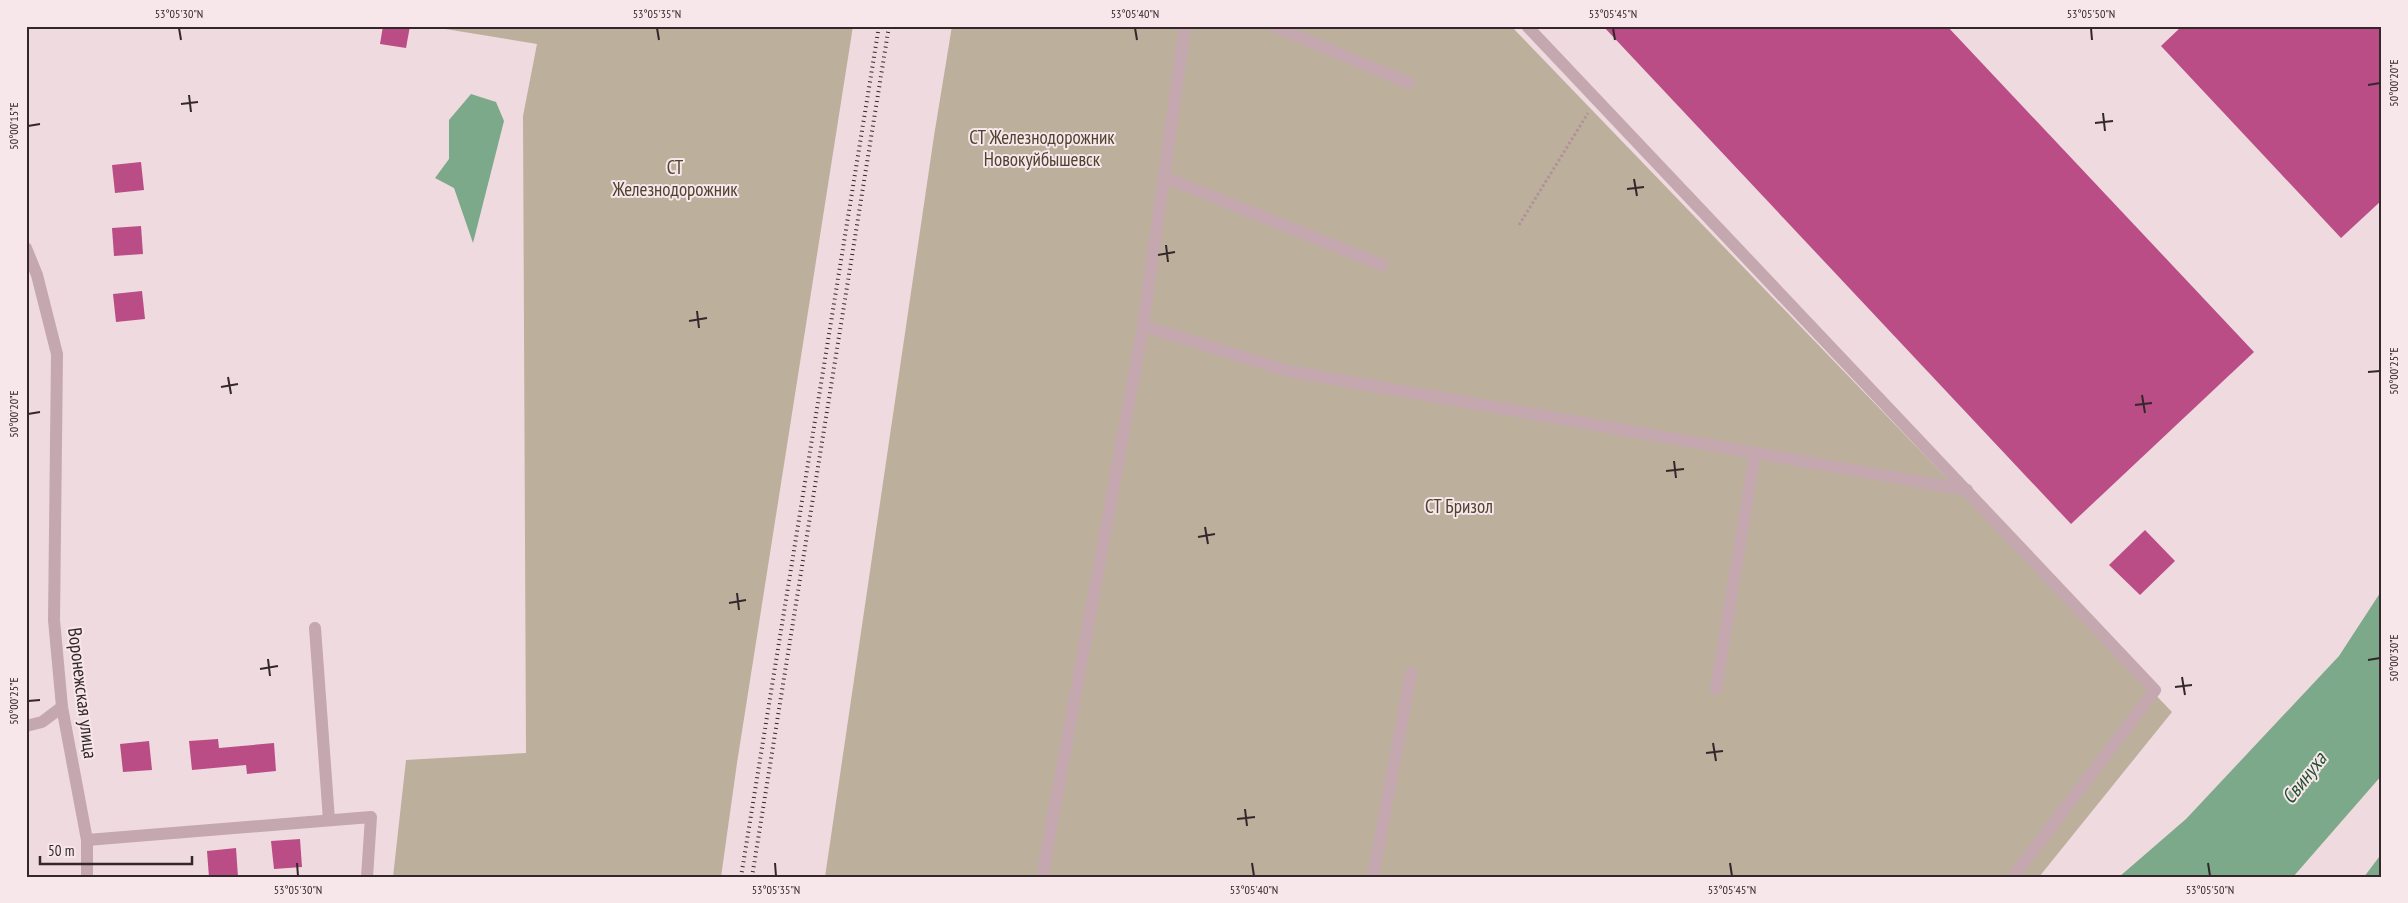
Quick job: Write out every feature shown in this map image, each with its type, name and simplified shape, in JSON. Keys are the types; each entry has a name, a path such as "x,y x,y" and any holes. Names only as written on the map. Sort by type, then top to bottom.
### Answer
{"street":[{"path":"1042,877 1143,326 1186,26"},
{"path":"1273,26 1409,83"},
{"path":"1527,26 2155,690 2013,877"},
{"path":"1164,177 1382,265"},
{"name":"Воронежская улица","path":"26,248 37,274 57,354 54,620 62,707 87,840 87,877"},
{"path":"1143,326 1288,371 1967,490"},
{"path":"1716,689 1755,453"},
{"path":"315,628 329,820"},
{"path":"1373,877 1411,673"},
{"path":"26,726 42,722 62,707"},
{"path":"87,840 371,817 367,877"}],"path":[{"path":"1519,225 1596,100"}],"green space":[{"name":"СТ Железнодорожник","path":"427,26 853,26 737,763 721,877 393,877 406,760 526,753 523,116 537,44"},
{"name":"СТ Бризол","path":"952,26 1511,26 2172,712 2039,877 825,877 934,136"}],"water":[{"path":"471,94 496,102 504,121 473,243 454,188 435,178 449,159 449,120"},
{"name":"Свинуха","path":"2382,590 2382,775 2293,877 2119,877 2186,819 2339,656"},
{"path":"2382,853 2382,877 2364,877"}],"building":[{"path":"383,26 410,26 406,48 380,44"},
{"path":"1603,26 1947,26 2254,352 2071,524"},
{"path":"2182,26 2382,26 2382,200 2341,238 2161,46"},
{"path":"141,162 144,190 115,193 112,165"},
{"path":"141,226 143,254 114,256 112,228"},
{"path":"142,291 145,319 116,322 113,294"},
{"path":"2145,530 2175,561 2140,595 2109,565"},
{"path":"218,739 219,748 274,743 276,771 247,774 246,765 192,770 189,741"},
{"path":"149,741 152,770 123,772 120,744"},
{"path":"300,839 302,867 274,869 271,841"},
{"path":"236,848 238,877 209,877 207,851"}],"railway":[{"path":"741,877 879,26"},
{"path":"752,877 889,26"}],"park label":[{"name":"СТ Железнодорожник Новокуйбышевск","path":"1042,148"}]}
